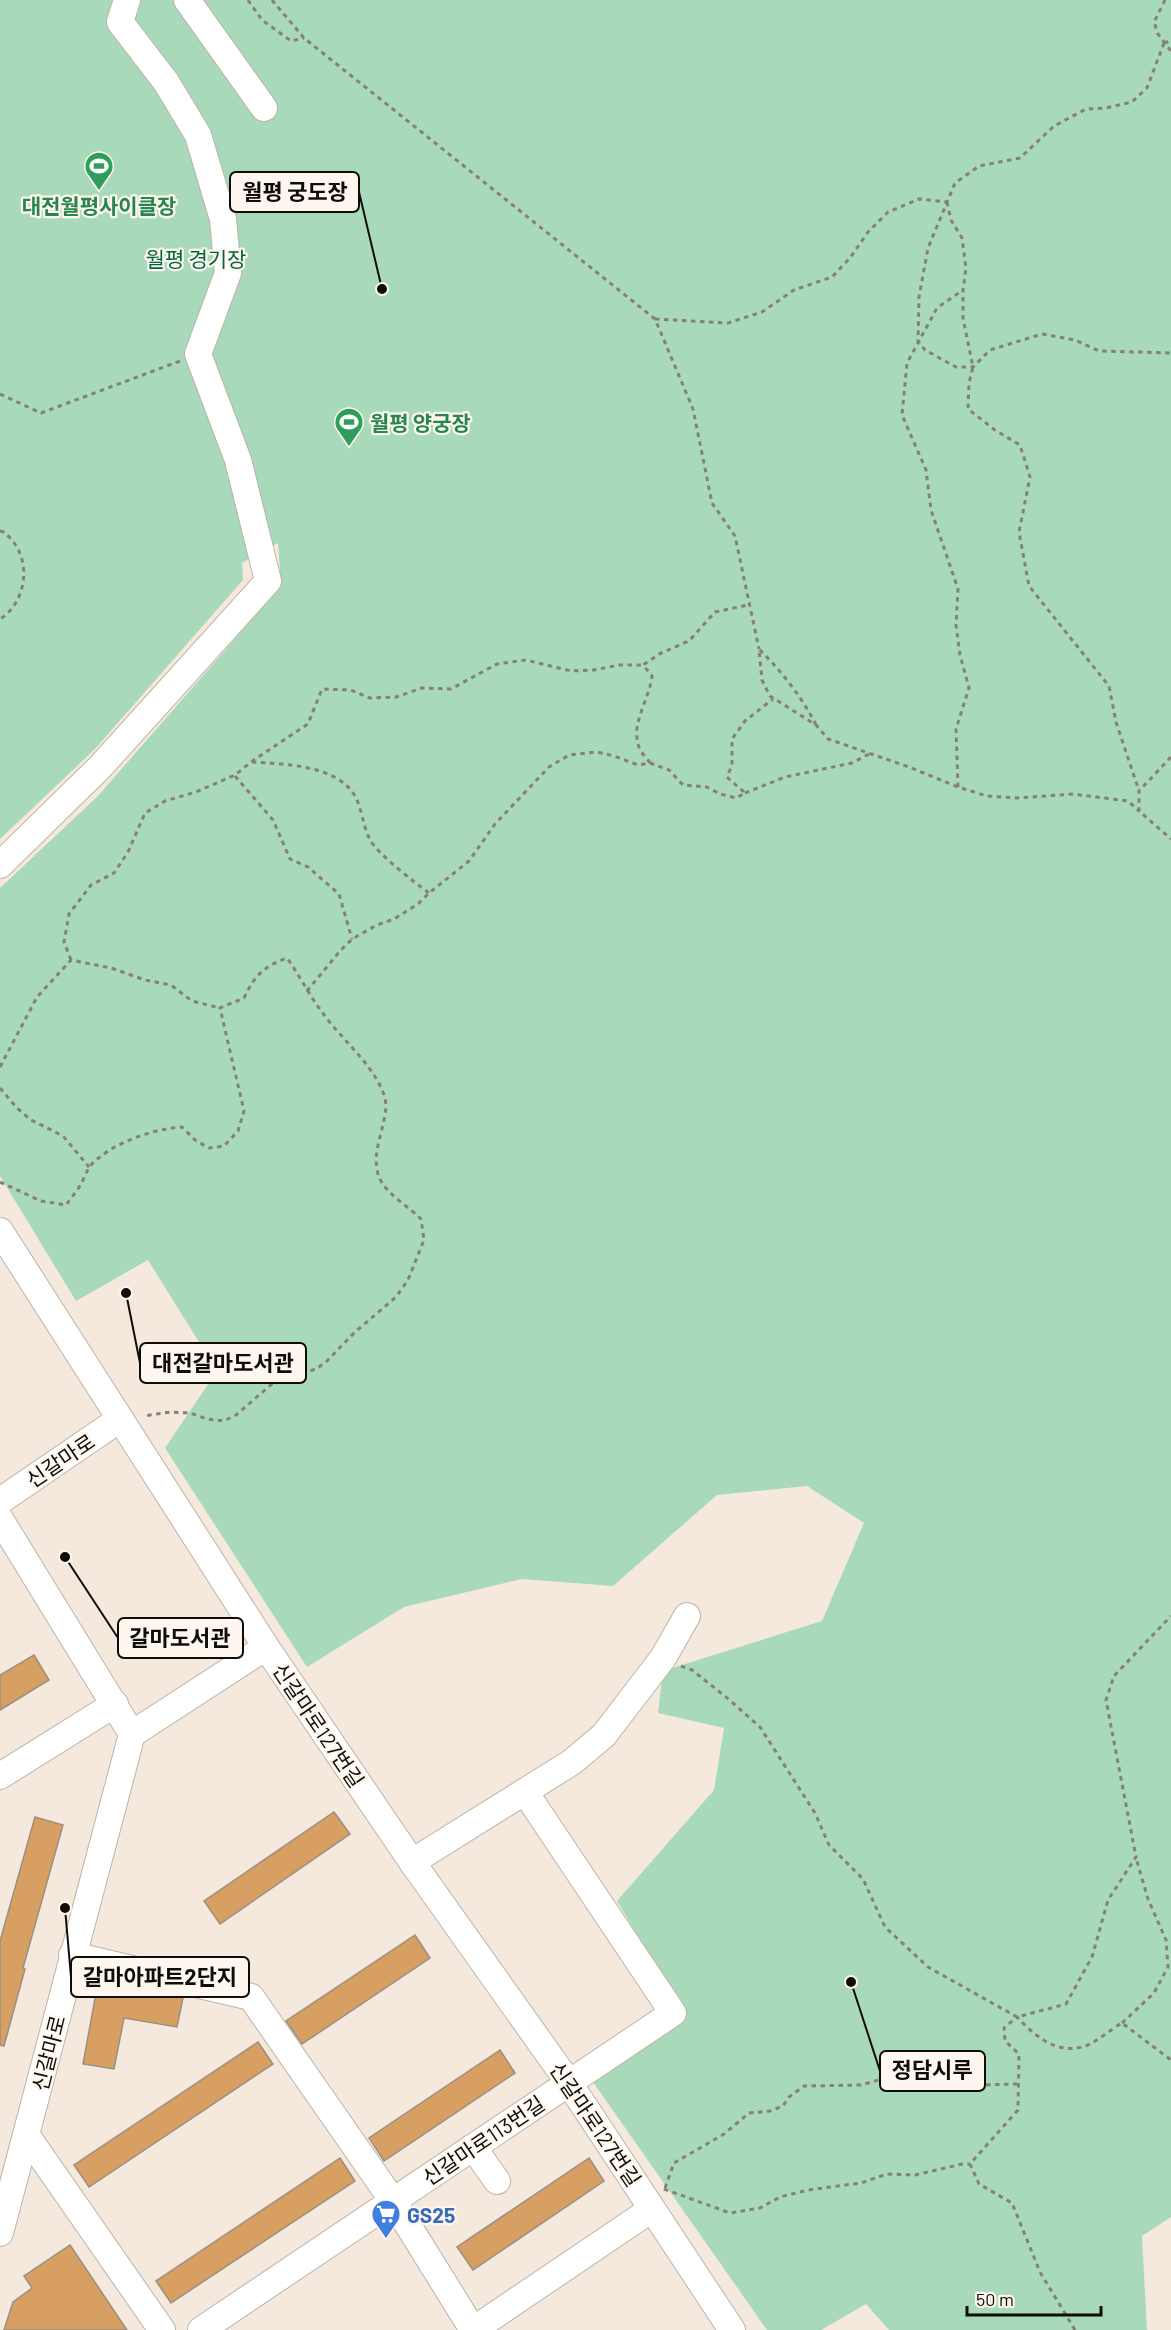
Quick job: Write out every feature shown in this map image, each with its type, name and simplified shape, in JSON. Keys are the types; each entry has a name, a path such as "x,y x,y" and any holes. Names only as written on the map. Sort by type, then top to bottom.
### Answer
{"street":[{"path":"187,0 264,108"},
{"path":"0,865 102,766 268,581 238,460 198,354 228,273 223,219 198,135 123,11"},
{"name":"신갈마로127번길","path":"0,1230 266,1647 412,1863 569,2083 659,2198 732,2330"},
{"name":"신갈마로","path":"0,1501 120,1419"},
{"path":"0,1519 132,1734 266,1647"},
{"path":"412,1863 572,1762 604,1736 663,1658 687,1616"},
{"path":"0,1776 115,1704"},
{"name":"신갈마로","path":"0,2233 16,2146 72,1955 132,1734"},
{"name":"신갈마로113번길","path":"215,2326 393,2201 673,2013 525,1792"},
{"path":"72,1955 251,1997 393,2201 473,2330"},
{"path":"16,2146 162,2330"},
{"path":"473,2147 497,2181"},
{"name":"신갈마로127번길","path":"473,2330 659,2198"}],"path":[{"path":"248,0 262,20 291,41 304,39"},
{"path":"272,0 304,39 655,320 693,410 712,503 735,536 759,649 762,680 773,699 816,725"},
{"path":"1165,0 1154,22 1164,43 1171,51"},
{"path":"1164,43 1171,41"},
{"path":"1164,43 1147,88 1132,102 1106,108 1086,109 1054,126 1020,158 979,166 956,183 928,248 919,297 918,341 925,350 956,367 973,367 990,350 1042,334 1075,340 1099,351 1171,353"},
{"path":"655,320 728,323 762,312 794,290 832,277 850,258 868,232 888,212 919,199 947,202"},
{"path":"947,202 951,220 962,238 966,268 963,290 965,332 970,345 973,367 969,383 968,409 995,430 1020,445 1030,477 1019,532 1029,586 1109,686 1116,722 1139,790 1139,811"},
{"path":"958,787 956,729 969,688 960,655 956,625 958,589 931,510 926,470 902,415 907,363 937,308 963,290"},
{"path":"0,394 41,413 198,354"},
{"path":"0,531 5,532 17,545 25,566 22,590 9,613 0,619"},
{"path":"71,960 64,942 69,914 91,885 114,873 128,852 145,813 165,801 196,792 235,775 309,724 322,689 351,690 370,698 396,697 422,688 451,689 497,664 526,660 572,671 619,665 643,665 661,653 689,641 715,612 749,605"},
{"path":"759,649 781,671 816,725 828,739 987,796 1017,798 1073,794 1128,801 1171,839"},
{"path":"643,665 652,676 651,690 643,705 638,725 639,746 650,764"},
{"path":"745,793 727,777 732,765 732,739 745,721 773,699"},
{"path":"307,991 352,939 377,925 394,919 418,904 469,861 495,825 549,767 569,755 597,752 638,765 650,764 669,770 683,785 707,787 720,794 736,798 785,777 852,763 871,753"},
{"path":"1139,790 1171,757"},
{"path":"251,762 296,765 322,772 344,782 354,795 370,840 408,878 429,893"},
{"path":"235,775 273,820 290,859 308,867 339,894 352,939"},
{"path":"71,960 111,968 145,980 171,985 192,1001 220,1008 244,998 253,978 274,963 287,958 334,1028 374,1072 385,1094 385,1119 376,1152 379,1176 387,1188 421,1219 424,1240 412,1265 408,1280 396,1297 316,1369 273,1383 236,1415 224,1421 207,1419 190,1413 171,1412 120,1419"},
{"path":"0,1067 37,997 71,960"},
{"path":"0,1182 41,1201 66,1205 89,1167 102,1155 123,1144 165,1128 182,1127 195,1140 209,1148 224,1146 238,1131 244,1111 220,1008"},
{"path":"0,1088 30,1120 63,1136 89,1167"},
{"path":"663,1658 692,1670 760,1727 815,1813 829,1845 863,1879 885,1927 928,1967 1017,2017 1031,2033 1058,2048 1083,2048 1122,2023 1154,1993 1168,1967 1166,1940 1148,1899 1136,1857 1106,1700 1114,1676 1171,1616"},
{"path":"1017,2084 979,2085 947,2071 921,2068 861,2085 804,2086 789,2097 783,2106 770,2111 748,2113 724,2134 674,2163 659,2198 730,2213 760,2208 780,2197 808,2190 861,2183 887,2174 915,2175 970,2164 1018,2110 1019,2054 1005,2041 1004,2028 1017,2017 1066,2004 1092,1957 1108,1900 1136,1857"},
{"path":"1122,2023 1171,2060"},
{"path":"970,2164 979,2184 1012,2203 1040,2272 1075,2330"}],"green space":[{"name":"월평 경기장","path":"0,0 1171,0 1171,2217 1142,2236 1147,2330 889,2330 866,2304 821,2330 767,2330 593,2082 686,2016 617,1901 714,1790 724,1728 658,1713 663,1671 822,1621 864,1523 807,1486 717,1495 613,1586 522,1579 404,1607 307,1667 165,1448 217,1371 148,1260 76,1301 0,1176 0,888 98,796 281,586 278,543 242,563 243,580 95,749 0,839"}],"building":[{"path":"34,1655 49,1680 0,1710 0,1675"},
{"path":"334,1812 350,1834 220,1924 204,1901"},
{"path":"35,1817 63,1825 4,2046 0,2045 0,1941"},
{"path":"415,1935 430,1958 302,2044 286,2021"},
{"path":"98,1982 183,1998 177,2027 124,2018 114,2069 83,2064"},
{"path":"258,2042 273,2064 89,2187 74,2165"},
{"path":"500,2050 515,2073 384,2161 369,2138"},
{"path":"340,2158 355,2181 171,2303 156,2281"},
{"path":"589,2158 604,2181 473,2270 457,2247"},
{"path":"70,2245 127,2330 4,2330 13,2302 32,2288 24,2276"}],"place":[{"name":"대전월평사이클장","path":"99,192"},
{"name":"월평 궁도장","path":"382,289"},
{"name":"월평 양궁장","path":"349,448"},
{"name":"대전갈마도서관","path":"126,1293"},
{"name":"갈마도서관","path":"65,1557"},
{"name":"갈마아파트2단지","path":"65,1908"},
{"name":"정담시루","path":"851,1982"},
{"name":"GS25","path":"386,2240"}]}
